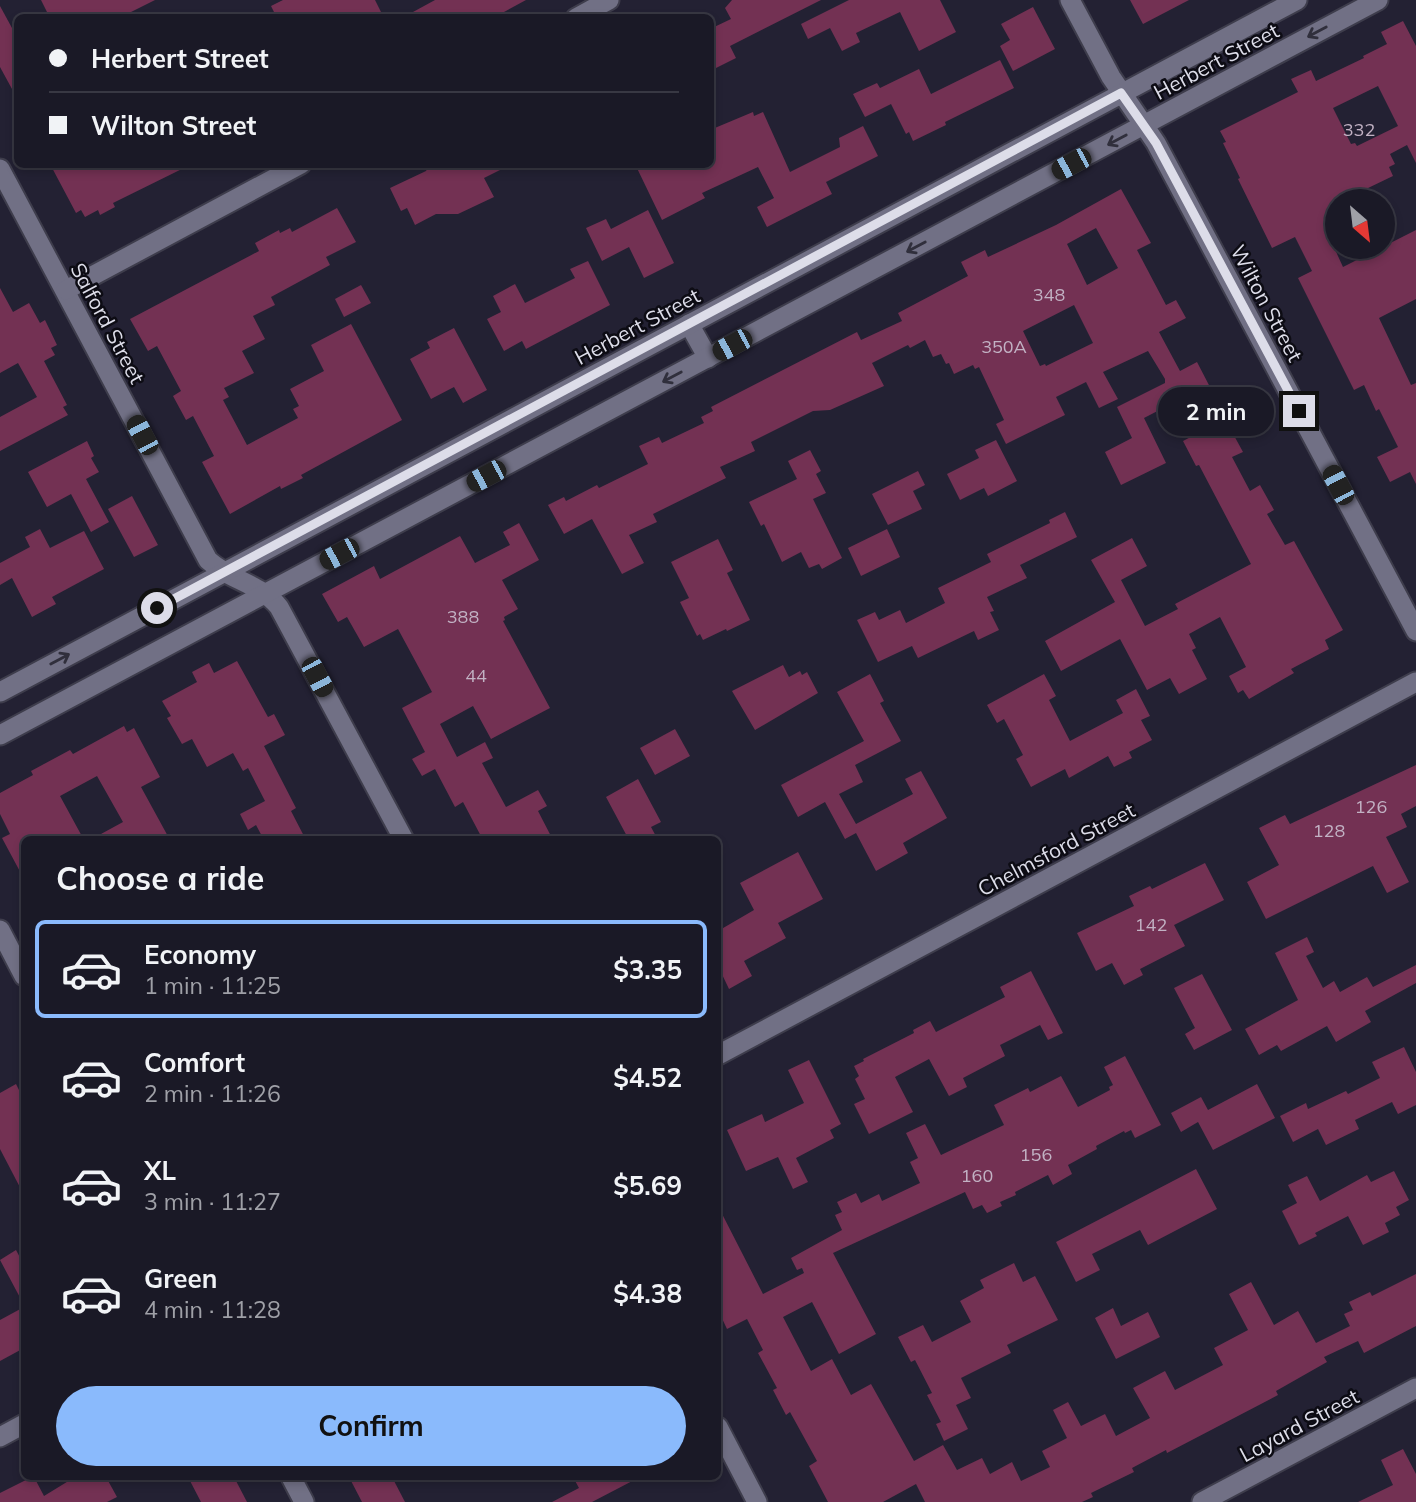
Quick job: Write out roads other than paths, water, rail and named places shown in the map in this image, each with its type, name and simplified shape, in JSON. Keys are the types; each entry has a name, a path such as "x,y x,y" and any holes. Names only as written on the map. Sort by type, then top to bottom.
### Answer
{"street":[{"path":"583,14 609,0"},
{"name":"Wilton Street","path":"1070,0 1121,93 1156,143 1416,631"},
{"name":"Herbert Street","path":"0,692 1297,0"},
{"name":"Herbert Street","path":"0,735 1378,0"},
{"path":"66,290 294,168"},
{"name":"Salford Street","path":"0,169 208,560 224,572 265,593 279,607 402,836"},
{"path":"689,324 708,358"},
{"name":"Chelmsford Street","path":"721,1053 1416,682"},
{"path":"0,930 21,970"},
{"name":"Layard Street","path":"1202,1502 1416,1388"},
{"path":"0,1437 21,1426"},
{"path":"721,1433 757,1502"},
{"path":"293,1480 304,1502"}]}
